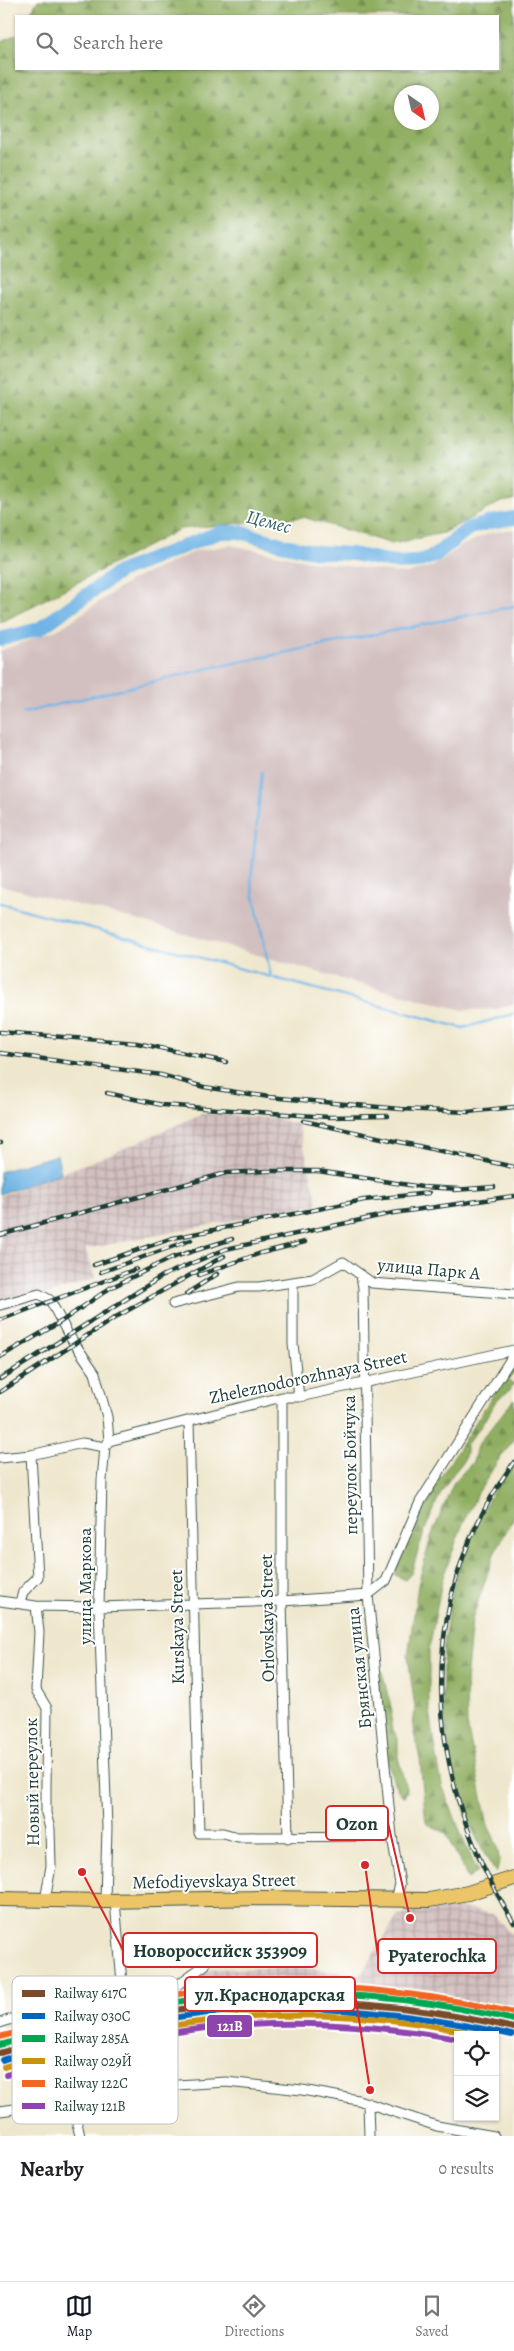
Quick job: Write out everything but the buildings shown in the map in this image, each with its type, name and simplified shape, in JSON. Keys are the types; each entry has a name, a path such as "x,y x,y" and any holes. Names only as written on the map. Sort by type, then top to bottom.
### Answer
{"main road":[{"name":"Mefodiyevskaya Street","path":"0,1899 110,1902 262,1898 429,1900 468,1893 513,1878"}],"street":[{"name":"улица Парк А","path":"173,1304 239,1287 313,1279 343,1262 372,1283 514,1294"},
{"name":"переулок Бойчука","path":"361,1276 364,1288 368,1595"},
{"path":"293,1282 293,1344 298,1397"},
{"name":"улица Маркова","path":"0,1305 39,1294 50,1300 68,1334 95,1373 107,1417 100,1607 110,1902 120,1976"},
{"name":"Zheleznodorozhnaya Street","path":"0,1458 31,1455 82,1443 107,1444 189,1420 282,1398 298,1397 365,1381 514,1352"},
{"name":"Брянская улица","path":"396,1900 400,1884 392,1836 368,1595 386,1581 420,1502 514,1352"},
{"name":"Orlovskaya Street","path":"282,1398 282,1600 288,1838"},
{"name":"Kurskaya Street","path":"189,1420 199,1832 223,1833 238,1838 288,1838"},
{"path":"20,1603 23,1592 38,1577 31,1455"},
{"path":"0,1601 36,1606 100,1607 368,1595"},
{"name":"Новый переулок","path":"36,1606 39,1632 36,1690 47,1708 46,1813 50,1830 51,1866 45,1901"},
{"path":"288,1838 392,1836"},
{"path":"178,1984 205,1965"},
{"path":"0,2023 12,2019"},
{"path":"178,2085 226,2082 302,2090 368,2103 442,2127 494,2136"},
{"path":"368,2103 369,2136"}],"shaded area":[{"path":"514,529 514,1004 498,1009 463,1010 352,982 129,918 0,885 0,651 59,629 130,581 196,551 229,545 310,561 407,574 433,566 461,546 490,533"},
{"path":"201,1114 273,1118 298,1124 318,1204 85,1249 96,1278 0,1311 0,1196 109,1155"},
{"path":"453,1906 493,1914 514,1937 514,2021 369,1996 248,1992 178,2005 178,1989 197,1976 213,1969 308,1968 361,1975 398,1915"},
{"path":"12,2024 12,2048 0,2051 0,2027"}],"green space":[{"path":"38,0 514,0 514,500 501,502 443,533 392,544 303,517 180,529 0,623 0,43 15,36 15,70 499,70 499,15 29,15"},
{"path":"514,1359 514,1373 507,1380 514,1384 509,1391 497,1399 481,1426 466,1445 464,1459 450,1478 437,1501 411,1574 405,1580 394,1574 427,1498"},
{"path":"514,1399 514,1440 497,1462 478,1493 463,1523 442,1580 429,1650 429,1704 442,1785 478,1872 468,1879 446,1833 426,1823 420,1759 413,1728 415,1708 408,1656 418,1585 431,1537 454,1482 473,1462 477,1446"},
{"path":"514,1462 514,1517 494,1554 472,1620 466,1682 467,1725 488,1826 494,1837 499,1855 496,1873 479,1843 465,1810 454,1776 443,1704 443,1668 445,1633 456,1573 469,1538 482,1511"},
{"path":"377,1672 382,1672 392,1711 391,1726 398,1739 398,1757 407,1792 404,1797 394,1783 384,1755"}],"water":[{"path":"57,1155 61,1173 0,1194 0,1172"}],"waterway":[{"name":"Цемес","path":"0,639 39,629 119,572 220,532 240,532 317,552 352,554 398,563 416,562 434,556 469,528 514,518"},
{"path":"23,713 210,668 514,606"},
{"path":"0,903 271,977 251,881 262,772"},
{"path":"271,977 463,1028 514,1014"}],"railway":[{"path":"0,1032 137,1043 226,1062"},
{"path":"0,1053 161,1075 204,1087 269,1097 400,1109 468,1112 514,1107"},
{"path":"107,1093 162,1105 328,1117 388,1116"},
{"path":"304,1121 514,1167"},
{"path":"0,1235 226,1173 318,1171 422,1187 460,1189"},
{"path":"454,1190 494,1187"},
{"path":"94,1265 173,1238 364,1200 429,1193"},
{"path":"0,1379 164,1275 226,1249 393,1213 514,1196"},
{"path":"0,1357 62,1321 110,1288 171,1258 232,1239"},
{"path":"101,1272 191,1240"},
{"path":"199,1275 261,1253 305,1242"},
{"path":"0,1392 116,1317 224,1256"},
{"path":"0,1320 136,1269"},
{"path":"186,1294 217,1274"},
{"path":"514,1462 481,1517 458,1574 445,1632 441,1691 447,1751 461,1809 484,1867 514,1923"}],"rail line":[{"name":"122С","path":"178,1994 247,1988 337,1988 426,1996 514,2013"},
{"name":"285А","path":"178,2002 247,1995 292,1993 337,1995 426,2003 514,2020"},
{"name":"617C","path":"178,2010 250,2003 338,2003 426,2011 514,2028"},
{"name":"030C","path":"178,2018 248,2010 336,2010 381,2013 425,2019 512,2035"},
{"name":"029Й","path":"178,2025 241,2018 320,2016 400,2021 458,2031"},
{"name":"121В","path":"178,2032 237,2026 311,2024 385,2029 454,2038"},
{"name":"122С","path":"0,2037 12,2034"},
{"name":"285А","path":"0,2045 12,2042"},
{"name":"617C","path":"0,2053 12,2050"},
{"name":"030C","path":"2,2060 12,2057"},
{"name":"029Й","path":"4,2067 12,2065"},
{"name":"121В","path":"6,2075 12,2073"}],"place":[{"name":"Pyaterochka","path":"365,1865"},
{"name":"Новороссийск 353909","path":"82,1872"},
{"name":"Ozon","path":"410,1918"},
{"name":"ул.Краснодарская","path":"370,2090"}]}
